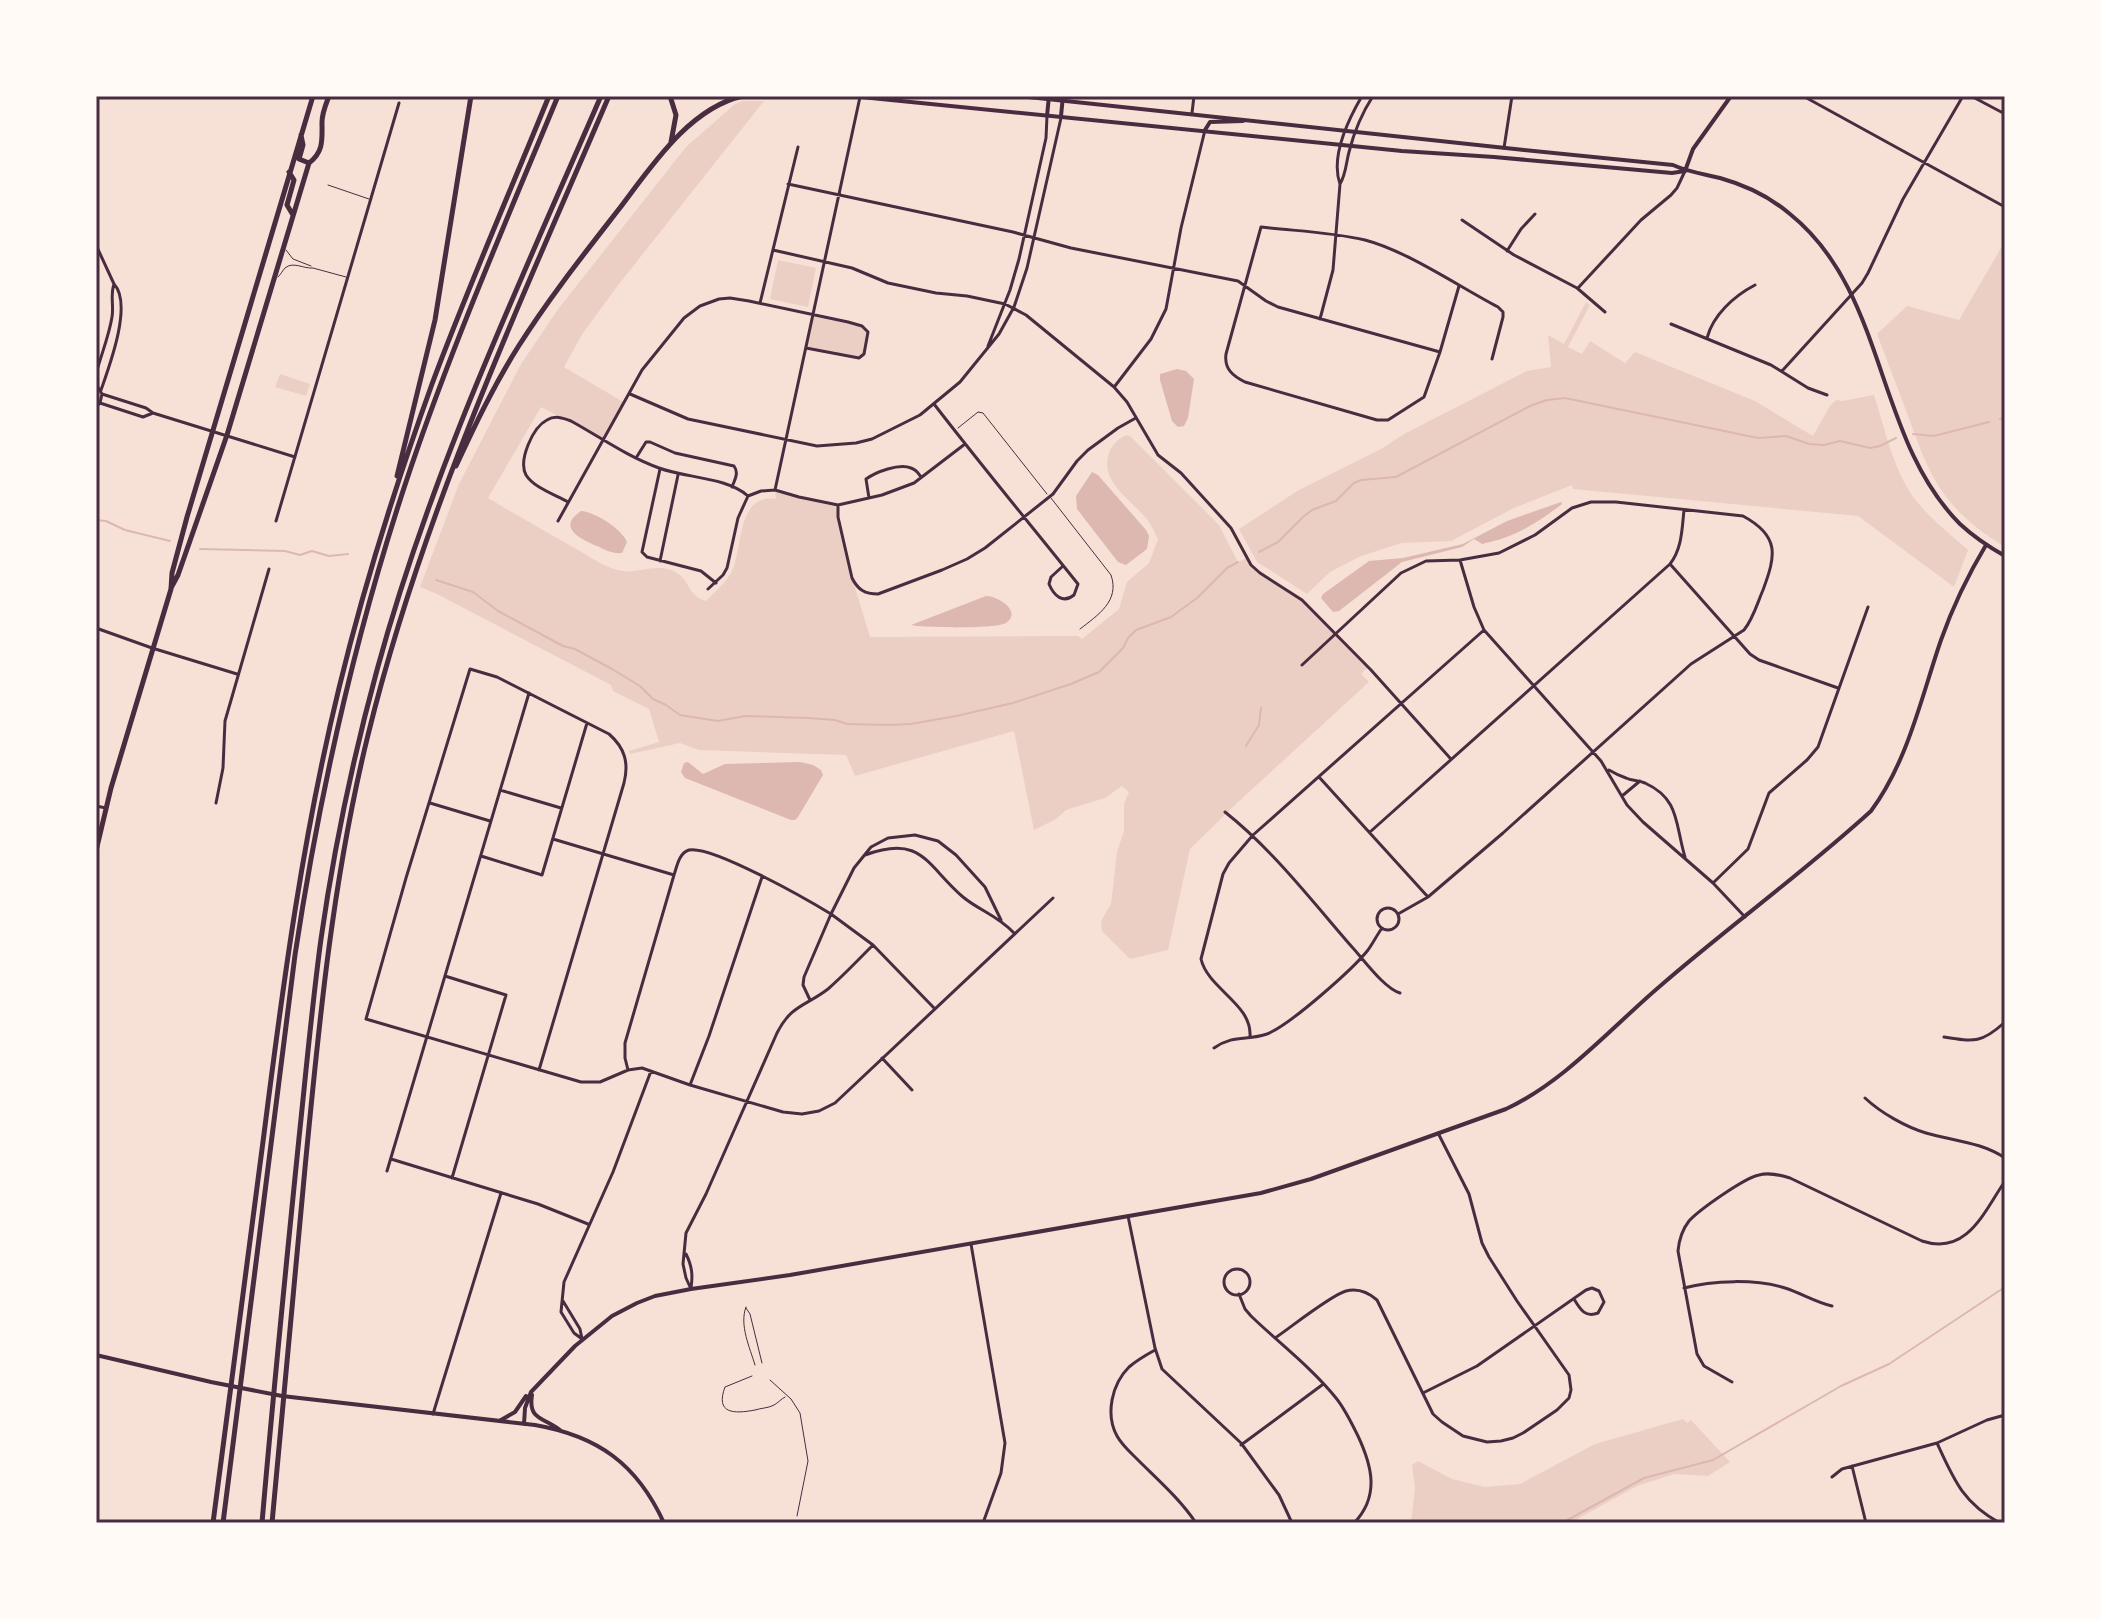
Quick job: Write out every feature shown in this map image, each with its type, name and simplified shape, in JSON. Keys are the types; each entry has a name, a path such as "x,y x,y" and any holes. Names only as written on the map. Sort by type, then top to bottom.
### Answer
{"main road":[{"path":"171,589 175,559 313,96"},
{"path":"96,851 152,648 227,435 309,163 322,145 322,118 329,96"},
{"path":"389,510 435,320 471,96"},
{"path":"213,1523 283,984 302,864 339,686 389,510 444,352 549,96"},
{"path":"223,1523 293,970 315,836 340,717 375,585 425,427 558,96"},
{"path":"262,1523 318,960 338,837 360,736 396,604 432,496 483,368 601,96"},
{"path":"272,1523 317,1040 338,882 357,783 381,683 440,499 491,371 609,96"},
{"path":"670,96 676,115 670,143"},
{"path":"440,499 490,397 534,322 571,270 670,143 710,109 743,96"},
{"path":"301,134 303,145 299,159 309,163"},
{"path":"289,172 294,180 287,205 293,216"}],"street":[{"path":"851,96 1351,145 1669,173 1685,171"},
{"path":"1019,96 1063,98 1355,133 1673,165 1740,185 1775,202 1802,224 1829,253 1853,295 1921,471 1950,513 1974,537 2005,556"},
{"path":"1192,113 1194,96"},
{"path":"1320,319 1333,270 1341,144 1362,96"},
{"path":"1340,184 1355,133 1373,96"},
{"path":"1504,96 1512,97 1504,148"},
{"path":"1577,288 1641,220 1677,188 1693,149 1731,96"},
{"path":"1803,96 2005,207"},
{"path":"1782,371 1853,295 1868,273 1903,199 1963,96"},
{"path":"1971,96 2005,114"},
{"path":"775,490 860,97"},
{"path":"987,350 1005,304 1025,235 1046,138 1048,97"},
{"path":"630,394 688,419 817,446 856,443 888,432 920,415 960,382 999,334 1014,307 1027,268 1063,98"},
{"path":"276,521 399,103"},
{"path":"1114,387 1151,339 1166,309 1208,123 1261,121"},
{"path":"760,304 798,147"},
{"path":"788,184 1238,281 1266,301 1440,352"},
{"path":"1507,251 1535,214"},
{"path":"1462,220 1507,251 1577,288 1605,312"},
{"path":"1459,286 1424,397 1388,420 1377,420 1245,382 1229,371 1225,361 1261,227 1377,244 1411,260 1498,307 1503,312 1492,359"},
{"path":"96,245 119,290 121,317 97,406 143,417 153,413"},
{"path":"773,250 862,271 888,283 1014,307 1114,387 1127,402 1158,455 1181,473 1231,528 1251,565 1302,600 1450,758"},
{"path":"96,374 113,314 111,291 114,284"},
{"path":"1707,338 1723,310 1742,292 1755,285"},
{"path":"558,521 649,359 691,311 709,302 730,298 862,326 868,332 864,354 856,359 806,348"},
{"path":"1671,324 1782,371 1808,388 1827,395"},
{"path":"96,384 102,392 153,413 295,457"},
{"path":"934,404 1063,566 1078,587 1074,595 1066,600 1059,598 1049,584 1051,577 1063,566"},
{"path":"569,503 535,483 526,474 523,460 533,437 546,420 561,417 660,469 732,487 748,496"},
{"path":"838,505 838,517 856,585 869,594 888,591 967,559 999,538 1049,497 1088,450 1136,418"},
{"path":"636,458 646,442 650,442 675,453 734,466 736,477 732,487"},
{"path":"708,589 727,568 738,518 748,496 775,490 838,505 869,498 922,478 965,444"},
{"path":"869,498 866,479 876,473 906,467 913,468 922,478"},
{"path":"660,469 642,552 647,557 701,571 716,583"},
{"path":"660,561 679,474"},
{"path":"1302,665 1401,573 1426,561 1460,560 1499,553 1535,535 1572,508 1591,502 1743,516 1766,532 1773,559 1771,568 1744,630 1691,664 1428,897 1398,914"},
{"path":"1370,832 1670,564 1680,545 1684,510"},
{"path":"491,1421 510,1416 582,1339 612,1316 655,1296 971,1244 1280,1188 1506,1109 1532,1095 1871,811 1885,793 1908,741 1956,600 1986,545"},
{"path":"1460,560 1484,630 1607,769 1622,796 1643,822 1713,883 1745,917"},
{"path":"1670,564 1750,654 1838,688"},
{"path":"216,803 222,773 225,721 269,569"},
{"path":"1713,883 1748,849 1769,793 1818,747 1868,607"},
{"path":"96,628 237,674"},
{"path":"1250,1036 1251,1026 1243,1013 1203,969 1201,959 1223,874 1229,863 1253,835 1484,630"},
{"path":"539,1070 627,765 622,748 609,734 492,675 470,669 366,1019 488,1056 539,1070 588,1083 600,1082 637,1068 783,1112 802,1114 819,1111 835,1103 1053,898"},
{"path":"387,1171 529,693"},
{"path":"481,856 542,875 587,723"},
{"path":"1607,769 1661,791 1676,814 1685,857"},
{"path":"1319,777 1428,897"},
{"path":"1622,796 1640,780"},
{"path":"500,790 562,808"},
{"path":"430,803 490,821"},
{"path":"96,806 106,808"},
{"path":"1225,812 1253,835 1393,991 1400,993"},
{"path":"810,1000 803,985 804,977 854,868 875,844 900,835 923,836 938,841 979,878 1001,920"},
{"path":"553,839 674,875"},
{"path":"865,855 895,848 915,852 967,899 1001,920 1014,933"},
{"path":"628,1070 625,1043 680,857 692,850 725,858 831,914 873,945 935,1009"},
{"path":"690,1085 762,877"},
{"path":"1389,908 1398,914 1396,928 1389,930 1382,928 1377,919 1380,912 1389,908"},
{"path":"1214,1048 1225,1040 1266,1034 1281,1026 1362,957 1382,928"},
{"path":"691,1289 683,1264 689,1224 706,1194 780,1026 796,1007 829,988 873,945"},
{"path":"445,976 506,995 452,1178"},
{"path":"1944,1037 1980,1040 2005,1022"},
{"path":"882,1058 912,1090"},
{"path":"582,1339 580,1329 563,1301 566,1276 619,1159 651,1071"},
{"path":"1865,1098 1876,1108 1916,1129 1978,1145 2005,1158"},
{"path":"1275,1338 1342,1292 1357,1290 1377,1300 1433,1414 1463,1436 1487,1442 1513,1438 1564,1404 1571,1390 1569,1375 1489,1257 1466,1187 1438,1133"},
{"path":"391,1159 538,1204 590,1225"},
{"path":"1732,1382 1704,1366 1697,1354 1678,1251 1685,1227 1697,1214 1747,1179 1774,1174 1790,1178 1922,1241 1939,1245 1967,1235 2005,1181"},
{"path":"433,1414 501,1193"},
{"path":"1128,1216 1155,1350 1162,1369 1241,1445 1279,1495 1292,1523"},
{"path":"971,1244 1005,1443 1001,1473 983,1523"},
{"path":"1235,1269 1244,1270 1250,1281 1248,1289 1239,1294 1229,1292 1224,1285 1225,1276 1235,1269"},
{"path":"1684,1288 1717,1282 1774,1285 1832,1306"},
{"path":"1422,1394 1465,1374 1586,1290 1592,1288 1602,1294 1604,1302 1601,1310 1589,1315 1574,1299"},
{"path":"1239,1294 1251,1316 1339,1401 1354,1427 1371,1474 1369,1502 1354,1523"},
{"path":"1155,1350 1137,1360 1120,1379 1113,1395 1113,1426 1122,1443 1185,1506 1196,1523"},
{"path":"96,1355 211,1382 306,1399 561,1431 597,1445 623,1463 644,1487 664,1523"},
{"path":"1241,1445 1323,1384"},
{"path":"524,1424 526,1402 533,1388"},
{"path":"533,1388 532,1413 561,1431"},
{"path":"1832,1477 1842,1469 1937,1443 2005,1415"},
{"path":"1937,1443 1963,1495 2000,1523"},
{"path":"1852,1466 1866,1523"}],"lane":[{"path":"328,185 372,199"},
{"path":"284,245 293,259 310,264 313,268"},
{"path":"274,278 289,265 348,278"},
{"path":"955,431 978,412 983,413 1113,578 1108,606 1080,629"},
{"path":"755,1365 744,1328 746,1307 762,1363"},
{"path":"752,1376 725,1387 721,1398 723,1406 731,1412 749,1411 773,1406 787,1395"},
{"path":"770,1380 787,1395 800,1413 808,1461 797,1516"}],"shaded area":[{"path":"764,101 619,284 583,333 564,367 625,403 604,440 541,407 488,498 611,568 629,571 658,568 678,573 695,595 706,601 732,571 749,511 764,499 776,499 775,490 838,505 846,555 870,637 1078,636 1082,639 1119,609 1127,582 1149,563 1158,539 1147,519 1118,489 1108,472 1107,463 1112,447 1126,435 1130,436 1219,525 1238,562 1247,558 1260,573 1302,600 1368,667 1361,674 1369,682 1190,849 1168,950 1130,959 1102,931 1101,921 1111,904 1117,852 1124,831 1124,804 1129,792 1122,786 1105,798 1066,810 1034,830 1014,731 855,776 846,755 699,750 680,743 630,754 629,751 659,742 649,709 613,691 611,685 420,587 459,484 521,364 559,308 686,147 735,104"},
{"path":"2001,248 2005,250 2005,547 1964,517 1938,486 1920,449 1877,334 1907,306 1959,320"},
{"path":"778,260 816,268 808,307 770,299"},
{"path":"1586,302 1590,305 1568,347 1582,354 1590,341 1625,363 1635,352 1755,401 1813,436 1836,400 1874,395 1890,448 1907,487 1926,512 1968,550 1954,587 1858,516 1573,489 1572,485 1514,508 1451,541 1402,543 1361,556 1330,572 1307,594 1257,562 1239,529 1299,490 1381,449 1404,434 1527,371 1551,367 1548,335 1564,344"},
{"path":"814,315 862,326 868,332 864,354 859,358 806,348"},
{"path":"1177,369 1186,371 1194,379 1188,418 1184,426 1178,427 1172,421 1160,380 1160,374"},
{"path":"280,374 310,384 306,396 275,387"},
{"path":"1092,472 1098,475 1149,536 1147,549 1126,565 1118,562 1077,509 1076,496"},
{"path":"1561,502 1533,524 1504,538 1482,544 1474,539 1462,547 1402,562 1339,611 1333,612 1321,598 1369,561 1403,558 1463,544 1507,521"},
{"path":"581,511 600,518 620,532 627,542 622,553 606,550 574,532 571,523"},
{"path":"986,596 1002,601 1010,609 1012,614 1006,623 975,627 911,625"},
{"path":"688,762 703,774 725,764 800,762 813,765 823,775 798,817 791,820 685,778 681,772 684,763"},
{"path":"1683,1419 1687,1423 1691,1420 1730,1462 1708,1476 1674,1474 1637,1486 1570,1523 1411,1523 1415,1488 1412,1465 1418,1461 1452,1479 1485,1487 1520,1484 1595,1444"}],"waterway":[{"path":"1259,552 1278,542 1312,510 1336,501 1354,483 1396,477 1547,400 1565,398 1758,438 1786,436 1809,444 1824,445 1840,441 1870,448 1896,438"},
{"path":"2000,419 2005,417"},
{"path":"1913,434 1934,436 1989,422"},
{"path":"96,520 170,541"},
{"path":"200,549 285,551 300,555 312,551 329,556 348,554"},
{"path":"436,580 473,592 498,611 612,669 680,715 718,721 745,716 889,725 911,724 1013,703 1099,672 1136,630 1171,617 1238,562"},
{"path":"1246,746 1259,725 1261,708"},
{"path":"1562,1523 1644,1478 1713,1460 1841,1386 1889,1364 2005,1287"}]}
